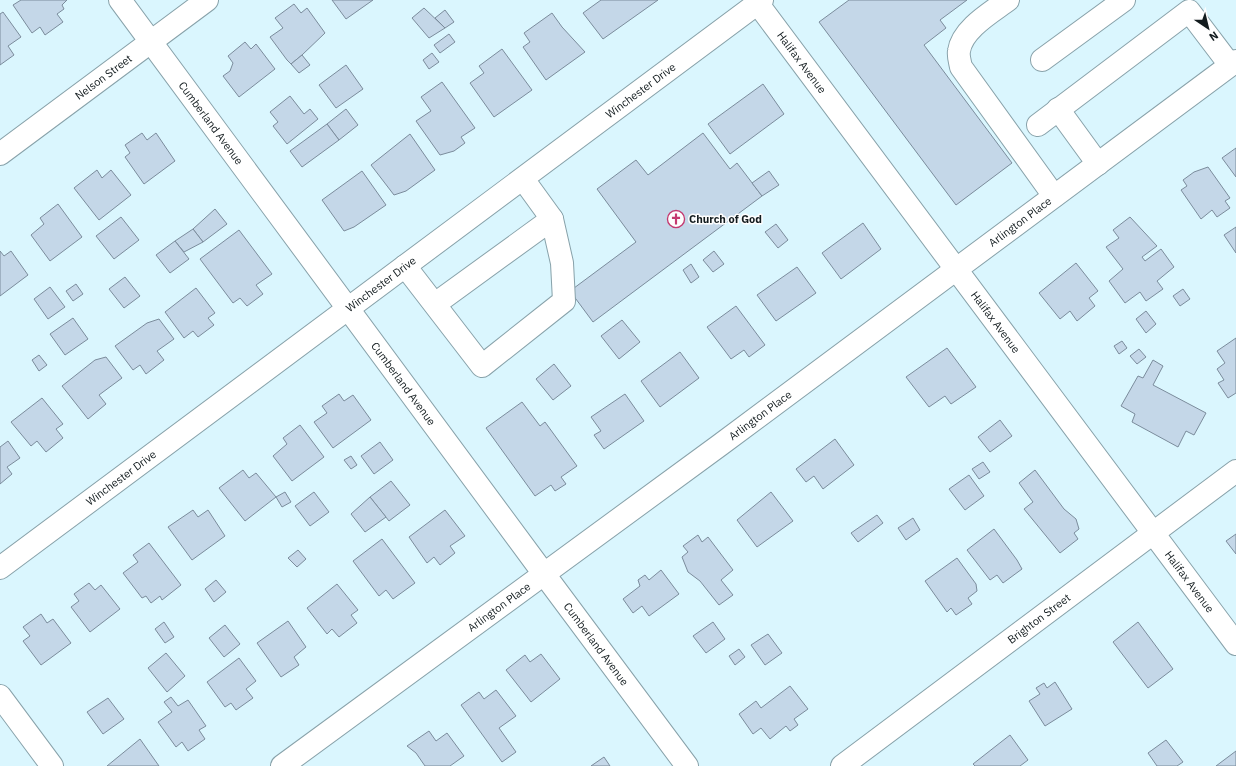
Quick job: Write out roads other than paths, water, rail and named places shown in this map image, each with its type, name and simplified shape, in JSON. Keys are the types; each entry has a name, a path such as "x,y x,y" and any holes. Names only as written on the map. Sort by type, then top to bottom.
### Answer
{"street":[{"name":"Cumberland Avenue","path":"120,0 687,766"},
{"name":"Nelson Street","path":"0,154 207,0"},
{"path":"1008,0 978,22 964,37 959,52 961,67 1054,196"},
{"path":"1042,60 1124,0"},
{"name":"Winchester Drive","path":"0,568 758,1"},
{"name":"Halifax Avenue","path":"758,1 1236,644"},
{"path":"1038,125 1189,6 1233,63"},
{"name":"Arlington Place","path":"282,766 720,445 1233,63"},
{"path":"1058,109 1098,164"},
{"path":"405,266 482,366 564,301 562,263 552,219 523,178"},
{"path":"435,304 552,219"},
{"name":"Brighton Street","path":"842,766 1236,471"},
{"path":"0,696 52,766"}],"place":[{"name":"Church of God","path":"676,219"}]}
